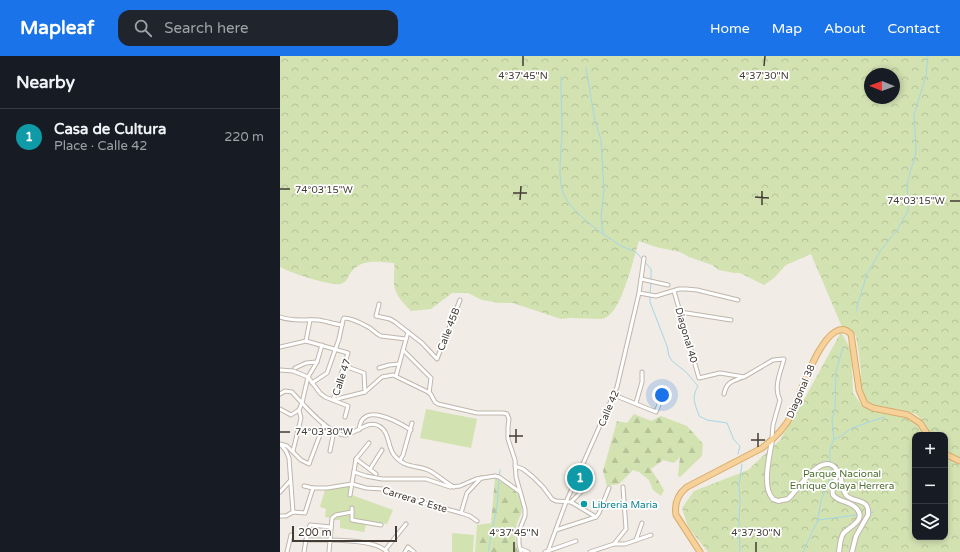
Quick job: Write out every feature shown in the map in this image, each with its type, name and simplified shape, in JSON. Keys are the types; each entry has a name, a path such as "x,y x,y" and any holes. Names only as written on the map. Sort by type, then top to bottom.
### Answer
{"main road":[{"name":"Diagonal 38","path":"700,552 676,515 676,502 681,491 693,483 762,448 772,440 792,413 805,378 817,353 829,337 835,332 842,330 851,334 858,373 858,385 866,404 873,408 908,415 920,423 926,432"},
{"path":"948,455 960,461"}],"street":[{"name":"Calle 42","path":"546,551 619,382 639,293 644,258"},
{"path":"641,279 668,285"},
{"path":"639,293 656,296 686,289 697,290 738,300"},
{"name":"Diagonal 40","path":"674,291 699,378 720,374 744,377"},
{"name":"Calle 45B","path":"408,332 437,359 460,300"},
{"path":"379,304 376,316 390,319 408,332 396,376"},
{"path":"680,312 731,320"},
{"path":"280,317 285,319 320,320 342,325"},
{"path":"312,383 327,373 339,339 343,320 347,318 370,328 381,336 406,339"},
{"path":"306,341 310,320"},
{"path":"280,347 306,341 335,349"},
{"path":"280,408 291,415 299,410 308,377 317,362 322,345"},
{"name":"Calle 47","path":"333,400 348,353 335,349"},
{"path":"403,350 431,378 429,393"},
{"path":"724,394 725,388 731,382 744,377 773,360 784,359 779,372 778,396 780,400 773,425 768,465 767,491 773,499 778,501 788,499 812,471 820,466 826,465 835,468 840,474 843,490 846,495 849,498 864,503 868,513 856,536 852,552"},
{"path":"295,368 306,363 317,362"},
{"path":"346,362 350,368 364,373 365,392"},
{"path":"379,368 389,364 399,364"},
{"path":"280,370 293,371 308,377 320,393 348,406 346,417"},
{"path":"636,403 642,382 642,372"},
{"path":"333,400 365,392 385,376 396,376 429,393 438,404 477,412 507,414 509,419 508,439 514,455 516,477 525,506 525,513 519,531 521,550 528,552"},
{"path":"280,394 285,391 292,392 308,411 324,424 334,431 346,435 370,424 376,424 385,432 394,455 406,466 420,467 432,472 446,483 454,487"},
{"path":"614,395 656,412 662,397"},
{"path":"293,451 301,418 299,410"},
{"path":"359,430 360,422 364,417 374,414 389,419 411,430"},
{"path":"400,460 403,455 412,423"},
{"path":"280,444 287,446 301,460 309,464 324,424"},
{"path":"330,451 334,431"},
{"path":"350,495 356,459 369,443"},
{"path":"280,444 285,449 289,458 292,512"},
{"path":"370,469 382,450"},
{"path":"356,459 376,474"},
{"path":"515,466 523,469 533,476 552,499 571,502 596,517"},
{"path":"835,468 837,477 832,488 833,495 853,506 858,510 859,514 856,524 842,536 839,552"},
{"path":"354,472 382,479 426,479 444,486 454,487 481,478 495,476 499,477 520,492"},
{"path":"571,502 580,493 592,474"},
{"path":"461,513 467,493 481,478"},
{"path":"280,492 290,481"},
{"name":"Carrera 2 Este","path":"304,486 313,488 336,487 352,484 366,488 382,489 410,499 470,516 477,521"},
{"path":"574,486 580,493"},
{"path":"614,544 626,530 623,487"},
{"path":"280,516 286,516 292,512 305,513 313,488"},
{"path":"556,530 596,517 609,488"},
{"path":"329,552 329,539 333,516 352,510 352,520 381,525"},
{"path":"636,540 642,523"},
{"path":"304,552 310,524 331,527"},
{"path":"306,540 341,539 378,545 386,551 406,524"},
{"path":"287,552 291,535"},
{"path":"590,552 614,544 625,544 651,535"},
{"path":"546,551 576,541"},
{"path":"405,552 408,547 414,552"}],"green space":[{"path":"280,56 960,56 960,461 948,455 948,432 929,432 917,415 903,410 879,407 866,399 861,387 861,368 856,336 850,329 842,327 811,254 786,265 774,278 764,285 740,273 719,270 712,265 689,257 680,252 656,247 639,241 630,273 615,309 608,316 601,319 561,319 513,303 500,303 482,300 468,293 452,293 431,309 411,311 396,292 394,283 394,263 372,262 360,265 355,268 346,281 341,284 328,283 280,267"},
{"name":"Parque Nacional Enrique Olaya Herrera","path":"841,332 851,350 853,393 863,407 911,419 920,426 924,432 912,432 912,540 948,540 948,456 960,462 960,552 708,552 688,527 682,508 694,491 748,470 780,440"},
{"path":"426,409 477,419 471,448 420,438"},
{"path":"634,414 651,421 661,416 687,426 703,444 702,456 680,477 678,476 680,457 674,463 663,460 651,469 664,490 661,496 653,490 649,480 639,472 633,470 619,484 607,486 603,471 617,421 627,423"},
{"path":"495,478 514,490 521,500 522,512 517,523 515,533 518,552 475,552 477,525 491,523"},
{"path":"351,484 349,494 393,510 387,524 367,521 364,532 340,528 340,520 333,520 333,518 325,517 326,509 320,507 325,490"},
{"path":"452,533 474,535 473,552 452,552"}],"waterway":[{"path":"857,311 857,306 867,274 881,250 897,230 908,211 907,185 915,158 916,149 914,114 926,76 928,56"},
{"path":"586,68 595,121 601,140 604,189 601,217 603,234 621,246 636,252 642,259"},
{"path":"561,77 562,136 560,174 562,189 571,206 603,234"},
{"path":"644,261 651,269 651,279"},
{"path":"650,293 651,283"},
{"path":"650,296 650,302 667,346 669,356 672,361 686,372 698,386 694,397 699,416 707,420 727,423 734,440 740,446 738,454"},
{"path":"830,462 830,449 834,439 832,420 835,409 836,372 843,347"},
{"path":"834,439 838,438 852,428 884,417"},
{"path":"740,552 739,486 742,464"},
{"path":"803,552 818,520 821,500 828,485 831,469"},
{"path":"499,476 500,470"},
{"path":"488,552 497,506 499,479"},
{"path":"869,513 874,512"},
{"path":"818,520 857,515"}],"place":[{"name":"Casa de Cultura","path":"580,478"},
{"name":"Libreria Maria","path":"584,504"}]}
